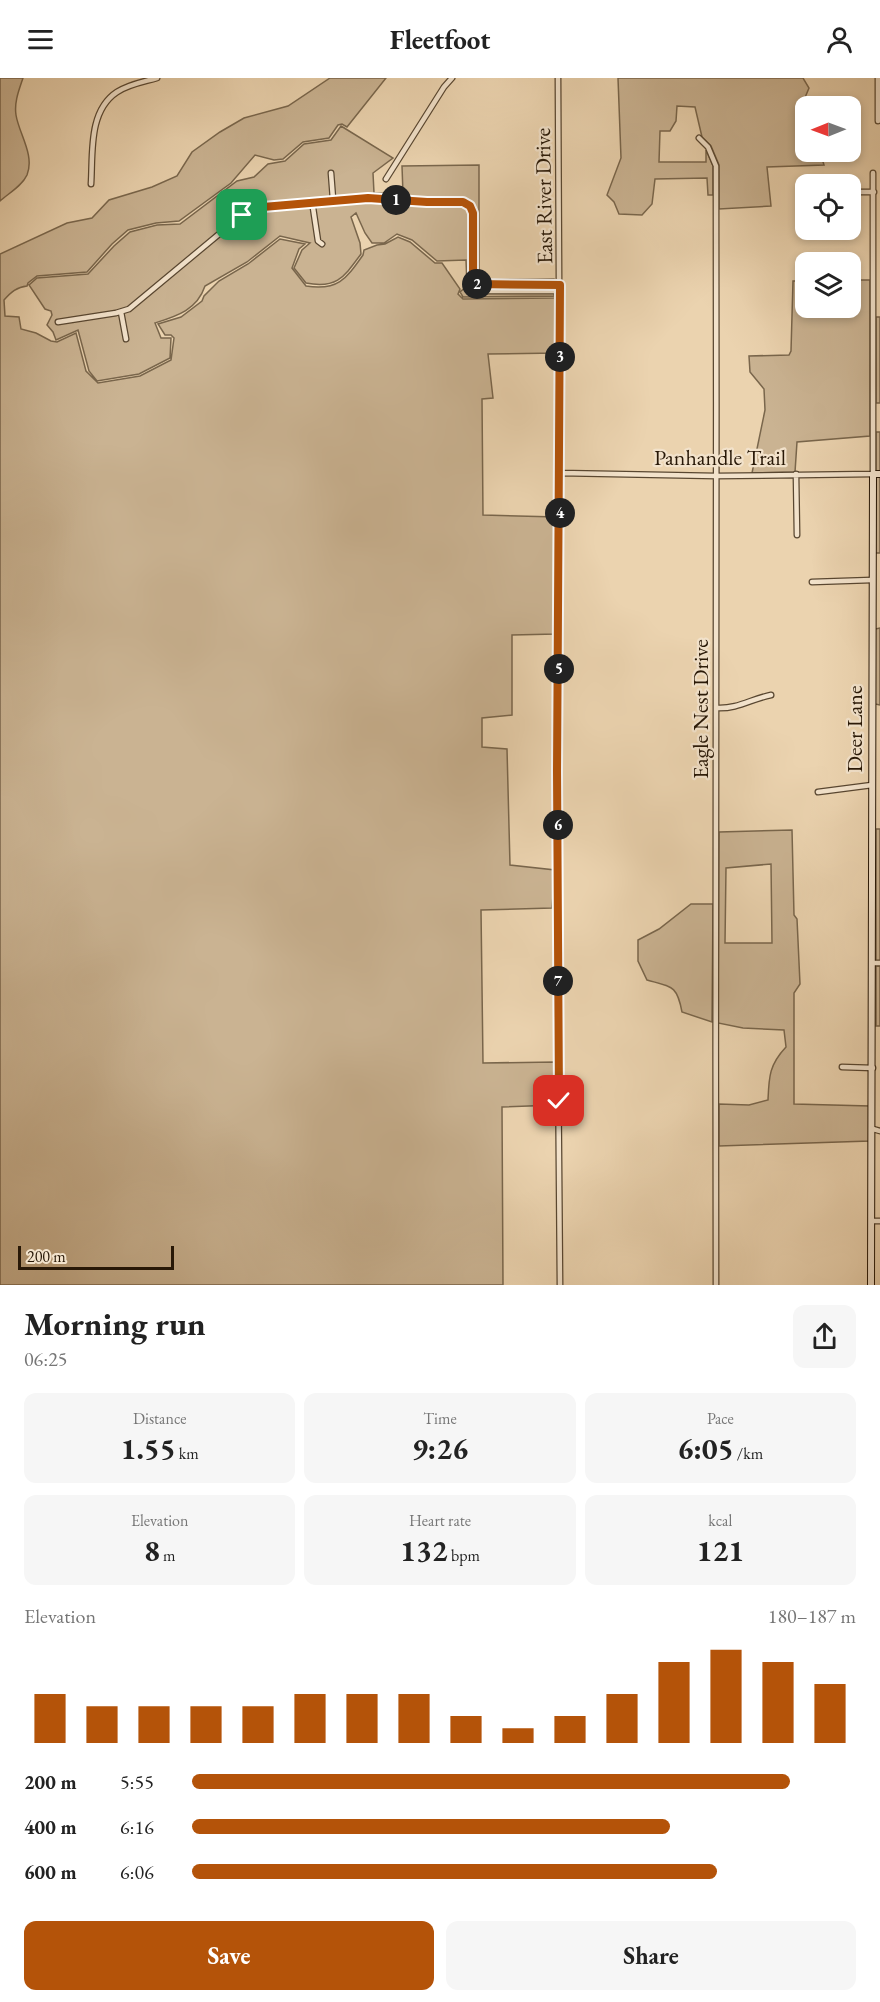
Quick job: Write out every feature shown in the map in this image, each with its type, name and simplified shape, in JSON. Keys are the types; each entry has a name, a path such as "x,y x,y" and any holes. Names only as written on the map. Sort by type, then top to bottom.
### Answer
{"street":[{"path":"91,184 95,132 98,117 105,103 115,93 129,86 157,78"},
{"path":"386,179 452,78"},
{"name":"East River Drive","path":"558,78 560,473 557,771 560,1285"},
{"path":"878,78 878,121"},
{"name":"Eagle Nest Drive","path":"699,138 708,147 716,166 716,1285"},
{"path":"331,173 333,200"},
{"name":"Deer Lane","path":"871,1285 876,1130 873,1068 876,963 872,785 872,580 876,474 873,173"},
{"path":"873,182 880,183"},
{"path":"861,192 873,192"},
{"path":"58,322 121,312 137,304 242,215 263,207 312,201 368,198 467,203 473,213 474,288 479,291 560,288"},
{"path":"312,201 316,234 318,241 322,244"},
{"path":"873,257 880,257"},
{"path":"121,312 126,339"},
{"name":"Panhandle Trail","path":"560,473 716,476 876,474"},
{"path":"796,474 797,535"},
{"path":"812,582 872,580"},
{"path":"717,708 738,707 760,697 771,695"},
{"path":"818,792 872,785"},
{"path":"842,1067 873,1068"},
{"path":"872,1221 880,1221"}],"shaded area":[{"path":"0,78 23,78 17,96 16,110 28,152 29,167 25,179 0,201"},
{"path":"330,78 386,78 347,127 342,124 338,125 329,138 303,142 283,159 274,160 255,155 231,183 179,221 156,223 128,230 87,272 37,276 27,286 14,290 4,300 5,316 19,317 21,329 36,333 51,341 57,342 76,333 86,371 98,383 140,376 171,360 174,338 171,335 165,335 158,324 181,317 202,301 219,281 248,264 280,239 305,244 299,249 292,268 306,286 334,285 346,277 363,255 364,250 385,244 398,237 410,242 435,263 442,263 460,289 458,294 463,299 554,298 557,295 557,353 488,354 493,398 482,399 483,515 557,517 556,634 512,635 512,715 482,718 482,747 507,749 510,865 555,870 552,908 481,910 483,1063 555,1062 556,1105 502,1107 503,1285 0,1285 0,254 67,223 92,218 109,200 152,187 177,176 192,152 220,132 244,118 288,106"},
{"path":"618,78 803,78 809,88 806,96 795,96 795,162 823,162 824,165 767,167 771,206 719,209 719,165 711,146 702,137 695,107 677,106 676,121 670,131 660,131 659,162 706,162 706,150 713,166 713,195 708,195 707,178 655,179 652,204 642,215 619,214 614,202 607,195 621,158"},
{"path":"341,126 393,158 373,173 374,193 403,194 402,166 479,165 479,280 554,279 554,296 463,297 460,292 467,286 466,260 437,261 412,240 397,234 384,243 372,243 356,213 351,217 360,243 361,254 339,279 325,284 306,283 294,268 302,250 310,243 280,236 247,262 205,286 197,301 185,311 155,323 161,338 171,338 170,358 139,374 97,381 89,371 78,330 56,340 47,325 52,315 51,311 45,309 29,285 37,278 88,274 130,232 157,225 180,224 237,181 254,177 268,164 285,161 304,144 331,140"},
{"path":"861,280 870,280 870,436 797,442 795,472 752,473 765,410 764,389 750,372 749,356 789,355 793,281 795,281 795,318 861,318"},
{"path":"876,317 880,317 880,403 876,403"},
{"path":"876,432 880,432 880,471 876,471"},
{"path":"876,477 880,477 880,553 875,553"},
{"path":"880,628 880,705 875,704 875,629"},
{"path":"876,829 880,829 880,961 876,961"},
{"path":"792,830 794,915 797,919 800,984 794,993 794,1104 870,1106 870,1141 719,1146 719,1104 749,1105 768,1100 771,1072 776,1060 786,1047 784,1030 743,1028 718,1023 719,832","holes":["771,864 772,943 725,943 726,868"]},
{"path":"691,904 713,904 712,1022 682,1012 678,997 672,988 647,980 638,961 638,940 659,929"},
{"path":"876,966 880,966 880,1026 876,1026"}],"route":[{"path":"242,215 263,207 312,201 368,198 427,202 460,201 467,203 473,213 473,280 476,284 560,285 557,771 559,1101"}]}
